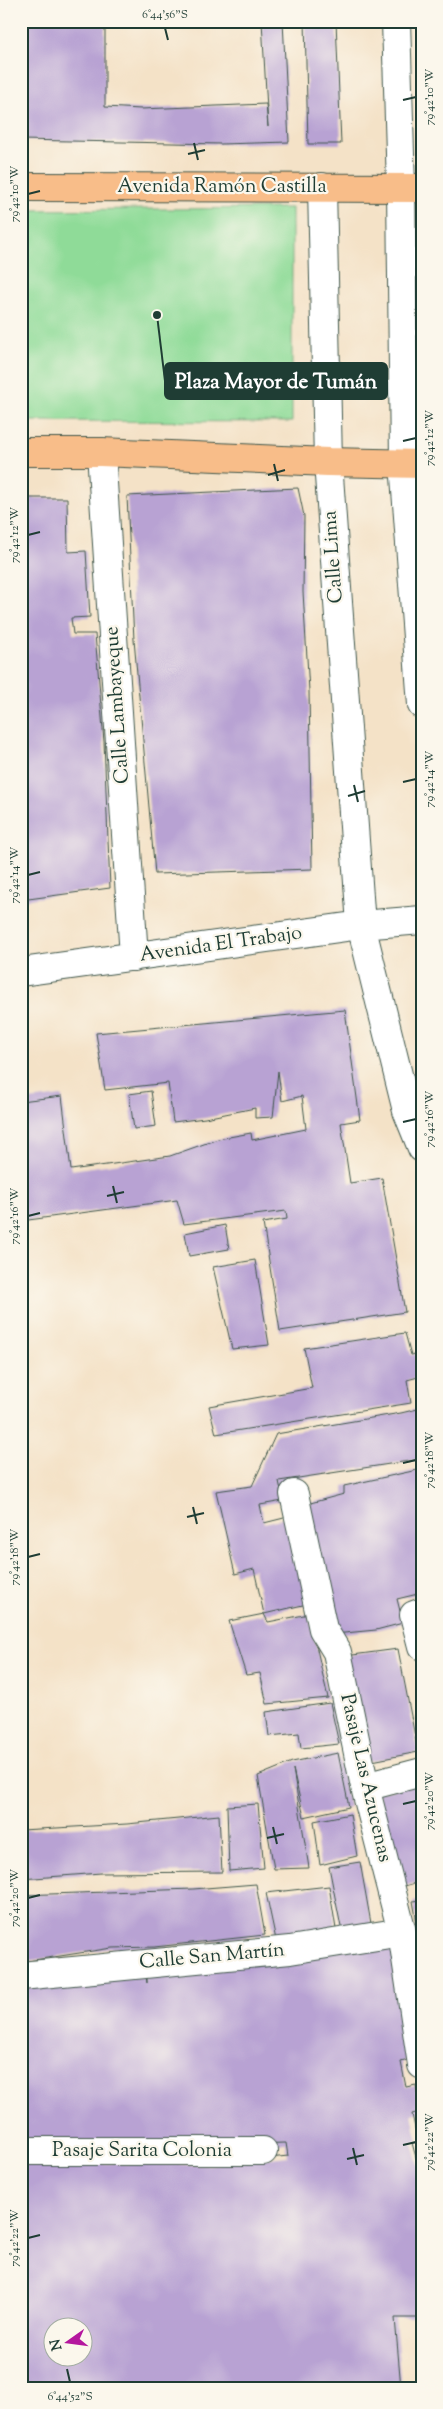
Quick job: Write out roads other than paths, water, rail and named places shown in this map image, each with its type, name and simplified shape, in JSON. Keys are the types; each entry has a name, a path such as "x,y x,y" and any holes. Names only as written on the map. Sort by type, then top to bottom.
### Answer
{"main road":[{"name":"Avenida Ramón Castilla","path":"21,187 412,187"},
{"path":"21,452 101,452 328,462 413,463"}],"street":[{"path":"396,21 412,187 413,463 422,705"},
{"name":"Calle Lima","path":"322,187 328,462 361,925 407,1111 422,1148"},
{"name":"Calle Lambayeque","path":"101,452 134,957"},
{"name":"Avenida El Trabajo","path":"21,972 361,925 422,920"},
{"name":"Pasaje Las Azucenas","path":"294,1494 323,1629 337,1652 364,1787 402,1932 422,2065"},
{"path":"422,1612 414,1615 422,1646"},
{"path":"364,1787 422,1772"},
{"name":"Calle San Martín","path":"21,1976 290,1950 402,1932"},
{"name":"Pasaje Sarita Colonia","path":"21,2151 263,2151"}],"place":[{"name":"Plaza Mayor de Tumán","path":"157,315"}]}
